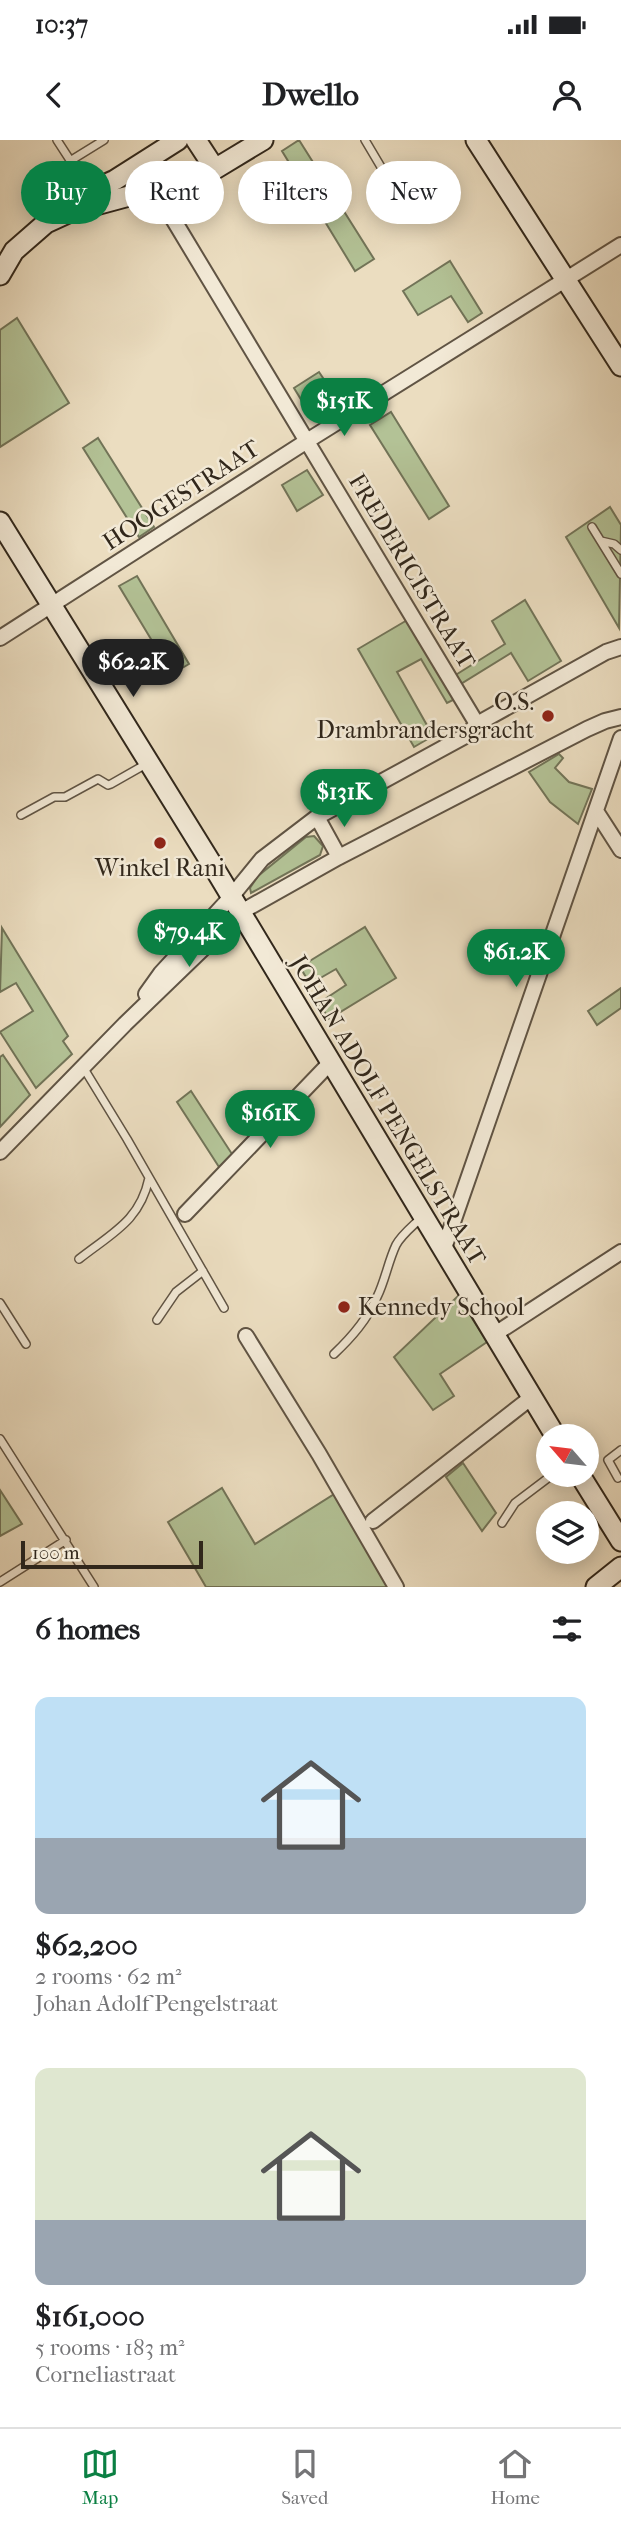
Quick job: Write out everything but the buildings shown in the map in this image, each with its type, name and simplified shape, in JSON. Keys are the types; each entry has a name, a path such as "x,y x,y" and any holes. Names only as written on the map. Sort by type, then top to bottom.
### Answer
{"main road":[{"path":"111,186 178,140"},
{"path":"197,140 210,161"},
{"path":"224,164 263,140"},
{"path":"476,140 621,366"},
{"path":"0,248 27,224"},
{"path":"0,275 14,251 45,224"},
{"name":"JOHAN ADOLF PENGELSTRAAT","path":"0,522 236,904 548,1424"},
{"path":"588,1488 621,1541"},
{"path":"596,1587 621,1567"},
{"path":"617,1587 621,1584"}],"street":[{"name":"FREDERICISTRAAT","path":"176,224 477,724"},
{"name":"HOOGESTRAAT","path":"0,638 307,440 621,245"},
{"path":"0,1152 125,1024 236,904 262,859 317,817 467,735 477,724 606,652 621,647"},
{"path":"236,904 339,857 587,729 621,717"},
{"path":"443,1251 621,738"},
{"path":"596,811 621,850"},
{"path":"317,817 339,857"},
{"path":"185,1214 330,1063"},
{"path":"495,1334 621,1252"},
{"path":"246,1336 319,1454 396,1587"},
{"path":"373,1521 532,1397"}],"lane":[{"path":"57,140 71,161 104,140"},
{"path":"365,140 377,161"},
{"path":"592,527 621,574"},
{"path":"601,541 614,544 621,550"},
{"path":"22,815 54,797 65,797 98,779 109,785 148,763"},
{"path":"83,1068 224,1308"},
{"path":"79,1259 133,1217 144,1198 149,1177"},
{"path":"334,1354 356,1333 369,1313 378,1297 396,1246 423,1217"},
{"path":"157,1320 176,1292 203,1270"},
{"path":"0,1303 26,1344"},
{"path":"0,1439 94,1587"},
{"path":"618,1478 608,1460 621,1450"},
{"path":"502,1522 515,1503 536,1487"},
{"path":"0,1582 66,1540"}],"green space":[{"path":"299,140 312,161 288,161 282,151"},
{"path":"326,224 352,224 374,259 355,271"},
{"path":"450,261 482,313 468,322 451,296 418,315 403,291"},
{"path":"17,318 69,403 0,447 0,330"},
{"path":"319,372 339,402 313,419 294,388"},
{"path":"391,412 449,506 429,519 370,425"},
{"path":"98,438 154,527 139,537 83,448"},
{"path":"307,470 323,495 297,511 282,485"},
{"path":"610,507 621,525 619,628 566,537"},
{"path":"137,576 189,664 172,674 119,586"},
{"path":"525,600 561,661 528,681 511,653 459,685 454,676 505,644 492,621"},
{"path":"409,619 457,698 447,703 421,659 397,672 433,736 414,747 358,649"},
{"path":"559,754 563,758 555,768 569,782 592,789 578,824 550,802 529,772"},
{"path":"314,836 323,846 320,855 251,893 250,888 258,876 306,837"},
{"path":"365,927 396,978 329,1019 319,1003 346,985 336,969 310,984 300,967"},
{"path":"2,928 68,1036 63,1041 72,1054 36,1088 0,1032 33,1011 16,983 0,992"},
{"path":"621,988 621,1008 597,1025 588,1011"},
{"path":"3,1055 30,1095 0,1127 0,1057"},
{"path":"191,1091 232,1154 219,1167 177,1102"},
{"path":"458,1296 487,1342 440,1374 454,1396 433,1410 394,1357"},
{"path":"463,1463 496,1513 482,1531 446,1477"},
{"path":"222,1488 255,1544 336,1493 390,1587 206,1587 168,1522"},
{"path":"0,1490 22,1524 0,1536"}],"place":[{"name":"O.S. Drambrandersgracht","path":"548,716"},
{"name":"Winkel Rani","path":"160,843"},
{"name":"Kennedy School","path":"344,1307"}]}
